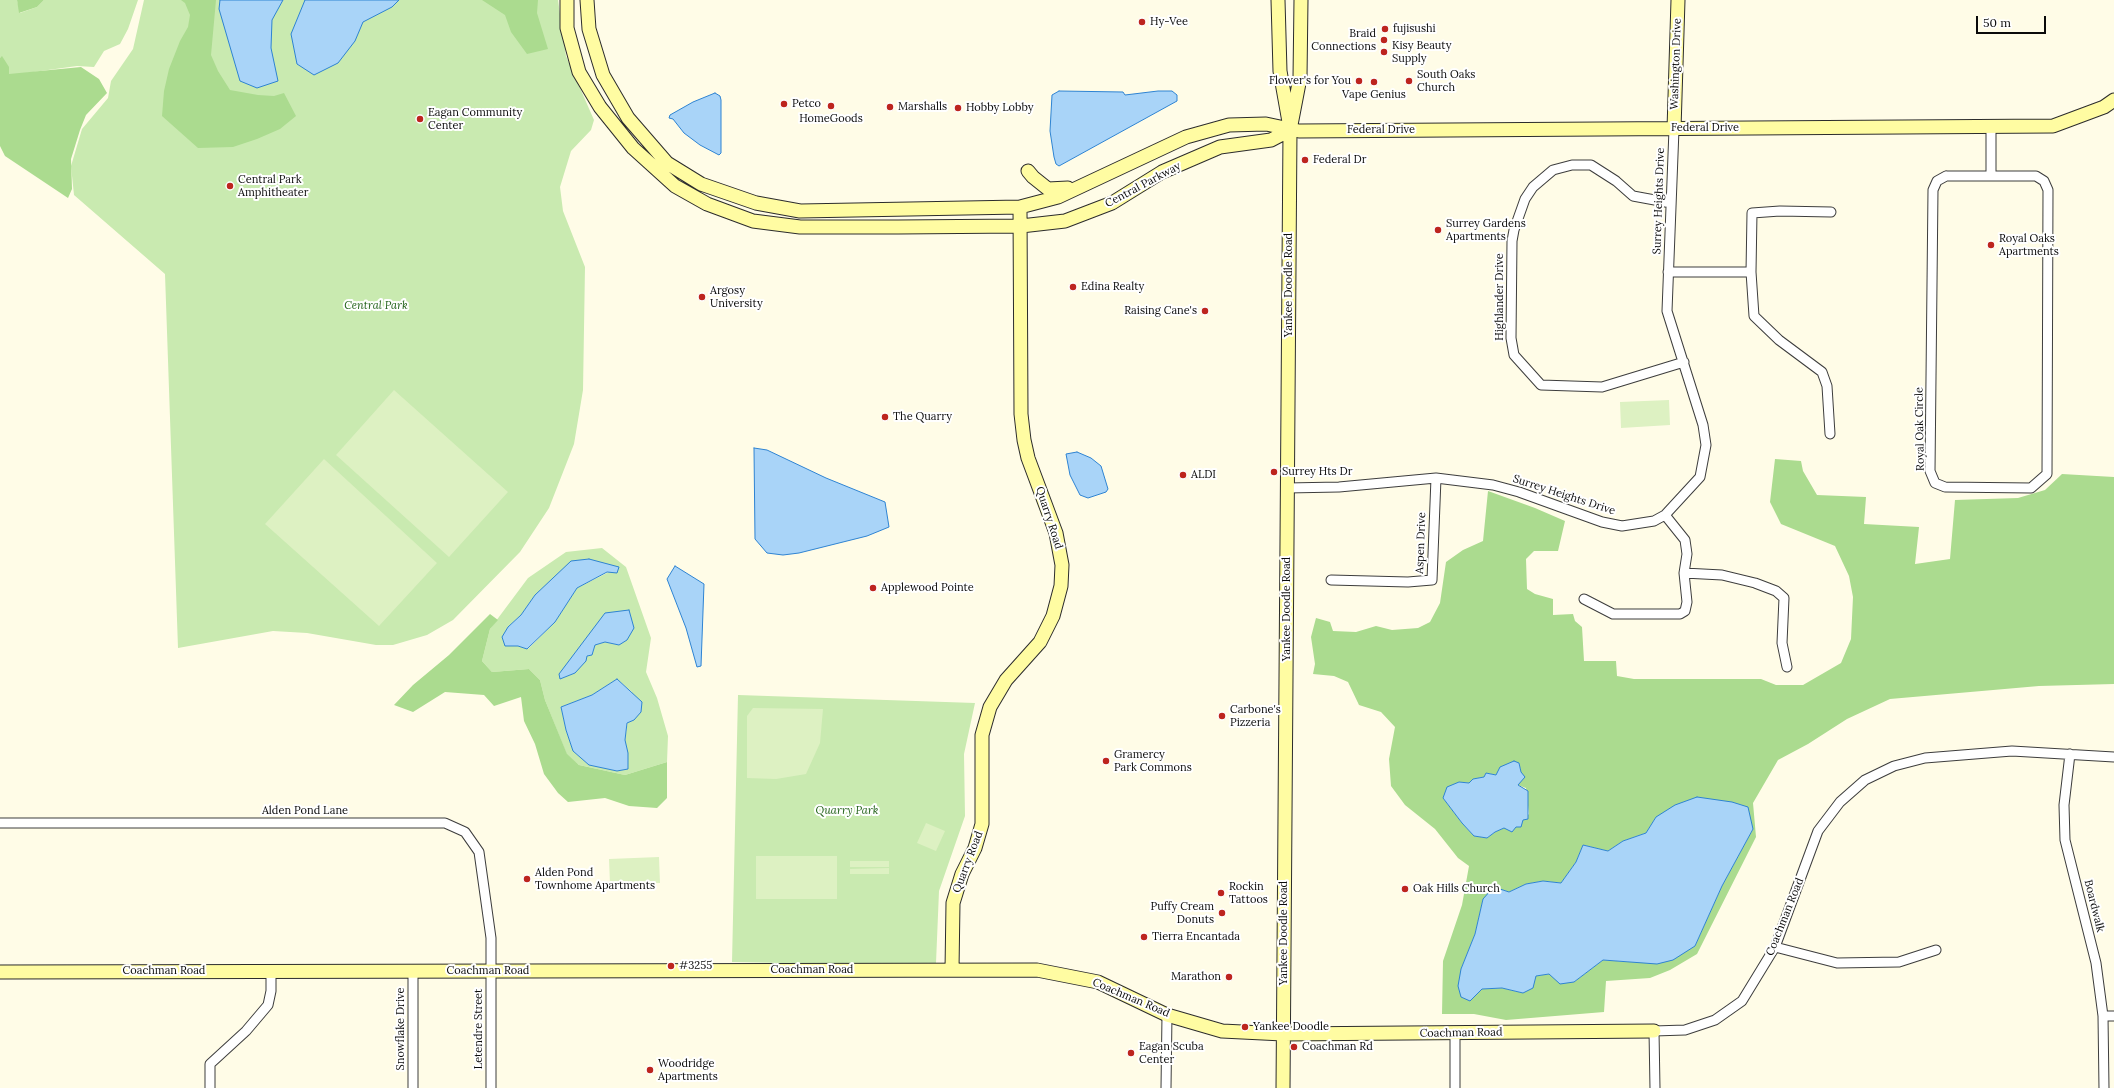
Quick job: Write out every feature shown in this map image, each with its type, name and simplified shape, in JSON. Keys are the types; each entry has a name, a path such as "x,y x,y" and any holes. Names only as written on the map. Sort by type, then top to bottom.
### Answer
{"street":[{"name":"Central Parkway","path":"567,0 567,28 579,72 600,107 633,148 675,186 706,204 753,222 800,227 1021,226 1065,221 1112,203 1162,172 1220,147 1271,140 1290,130"},
{"name":"Central Parkway","path":"587,0 589,29 602,75 628,118 667,163 701,184 756,203 800,211 1020,207 1058,197 1186,137 1229,125 1266,124 1290,130"},
{"name":"Yankee Doodle Road","path":"1278,0 1280,71 1290,130 1283,1088"},
{"name":"Yankee Doodle Road","path":"1290,130 1300,78 1300,0"},
{"name":"Washington Drive","path":"1674,129 1678,0"},
{"name":"Federal Drive","path":"1290,130 2053,126 2104,107 2114,100"},
{"path":"1991,127 1991,176"},
{"name":"Surrey Heights Drive","path":"1288,488 1339,486 1436,478 1493,485 1519,492 1602,522 1622,526 1654,521 1665,515 1700,477 1706,445 1703,425 1667,311 1674,129"},
{"name":"Highlander Drive","path":"1671,203 1633,196 1616,181 1591,165 1572,165 1553,170 1533,187 1526,199 1514,230 1512,241 1511,338 1514,355 1541,384 1602,387 1684,362"},
{"path":"1028,171 1048,189 1078,188"},
{"name":"Royal Oak Circle","path":"1946,176 1991,176 2036,176 2044,181 2048,190 2047,474 2031,488 1945,487 1935,482 1930,471 1933,190 1937,181 1946,176"},
{"name":"Quarry Road","path":"952,970 953,903 962,874 975,848 982,824 982,734 990,707 1006,680 1040,642 1053,616 1061,586 1062,565 1056,533 1028,458 1024,440 1022,414 1020,207"},
{"path":"1830,434 1827,386 1822,372 1779,340 1754,316 1751,272 1752,213 1780,211 1831,212"},
{"path":"1668,272 1751,272"},
{"name":"Aspen Drive","path":"1331,580 1408,582 1432,580 1436,478"},
{"path":"1584,599 1613,614 1680,614 1684,611 1687,602 1684,573 1686,554 1685,540 1665,515"},
{"path":"1684,573 1722,575 1755,583 1776,591 1784,598 1782,643 1787,667"},
{"name":"Coachman Road","path":"0,972 1037,970 1098,982 1167,1015 1222,1031 1283,1034 1685,1030 1715,1020 1742,1001 1775,947 1818,831 1840,802 1866,780 1894,766 1925,758 2012,751 2114,757"},
{"name":"Boardwalk","path":"2070,754 2064,805 2065,840 2096,963 2103,1016 2104,1088"},
{"name":"Alden Pond Lane","path":"0,823 445,823 465,832 479,852 491,938 492,971"},
{"path":"1775,947 1837,963 1899,962 1936,950"},
{"path":"210,1088 210,1064 246,1031 268,1005 271,991 271,971"},
{"name":"Snowflake Drive","path":"413,971 413,1088"},
{"name":"Letendre Street","path":"491,1088 492,971"},
{"path":"1166,1088 1167,1015"},
{"path":"2103,1016 2114,1016"},
{"path":"1654,1031 1655,1088"},
{"path":"1455,1033 1455,1088"}],"green space":[{"path":"0,0 17,0 20,13 37,7 44,0 138,0 128,29 120,44 104,51 94,67 77,66 19,74 8,74 2,57 0,58"},
{"path":"17,0 44,0 37,7 19,13"},
{"name":"Central Park","path":"144,0 558,0 566,56 594,120 591,130 571,151 560,187 563,211 585,267 583,390 574,444 549,508 520,552 453,620 427,635 393,645 376,645 307,633 273,631 178,648 165,274 74,195 71,166 82,129 108,98 111,81 133,49"},
{"path":"181,0 216,0 211,55 218,71 230,90 274,96 284,93 296,116 280,129 233,147 198,148 162,116 164,91 169,69 180,41 188,27 190,15 185,3"},
{"path":"482,0 538,0 537,13 548,49 527,54 511,32 505,15"},
{"path":"2,56 9,67 9,74 81,67 99,79 107,93 86,115 80,130 71,159 72,189 68,198 5,156 0,146 0,58"},
{"path":"394,390 508,492 449,557 336,455"},
{"path":"1669,400 1670,425 1621,428 1620,402"},
{"path":"324,459 437,563 379,626 265,524"},
{"path":"1775,459 1801,461 1803,471 1817,495 1866,497 1864,524 1919,527 1915,564 1950,559 1955,500 2018,498 2045,490 2062,474 2114,477 2114,684 2039,686 1890,699 1847,719 1808,744 1778,760 1753,803 1756,837 1697,954 1670,970 1650,978 1606,981 1604,1012 1506,1020 1474,1014 1442,1014 1443,961 1462,905 1469,866 1458,858 1435,829 1405,805 1391,786 1389,759 1395,727 1381,712 1359,705 1348,682 1334,676 1313,674 1315,664 1311,637 1316,618 1330,622 1333,631 1356,632 1376,626 1392,630 1418,628 1430,622 1440,603 1446,562 1463,550 1483,541 1488,491 1535,508 1565,521 1558,551 1534,551 1526,559 1527,589 1535,594 1553,599 1553,615 1573,614 1575,621 1582,627 1584,661 1616,661 1617,676 1634,679 1761,679 1776,685 1803,685 1841,663 1851,639 1853,597 1849,576 1835,546 1781,524 1770,502","holes":["1519,763 1521,772 1518,785 1526,788 1529,814 1516,827 1504,828 1487,838 1474,836 1443,798 1459,782 1469,783 1473,779 1485,777 1486,773 1496,775 1499,772","1656,817 1753,829 1722,886 1695,946 1630,962 1603,960 1574,982 1549,974 1535,976 1523,993 1502,988 1481,989 1461,969 1475,934 1483,899 1500,889 1509,892 1526,884 1543,881 1561,883 1576,862 1583,845 1608,851 1623,841 1646,833"]},
{"path":"602,548 626,567 651,638 646,672 657,698 668,736 667,762 625,775 579,765 567,755 545,700 540,680 529,669 492,672 482,661 490,629 528,578 566,552","holes":["619,567 577,588 555,622 528,649 518,646 508,627 521,615 535,595","629,610 619,645 605,642 595,645 592,655 587,656 575,673 560,679","617,679 632,692 625,740 617,771 589,765 573,751 566,730 561,707 592,695"]},
{"path":"490,614 498,620 490,629 482,661 492,672 529,669 540,680 545,700 567,754 579,765 625,775 667,762 667,798 657,808 629,806 605,798 568,802 558,793 544,774 535,744 524,721 521,697 494,706 484,695 445,692 413,712 394,705 413,685 449,655"},
{"name":"Quarry Park","path":"738,695 975,703 964,754 965,816 939,891 936,963 881,965 732,962"},
{"path":"753,708 823,709 820,743 806,774 776,779 747,778 747,716"},
{"path":"926,823 945,831 936,851 917,843"},
{"path":"756,856 837,856 837,899 756,899"},
{"path":"659,857 660,883 610,884 609,859"},
{"path":"850,861 889,861 889,867 850,867"},
{"path":"889,868 889,874 850,874 850,869"}],"water":[{"path":"220,0 283,0 272,20 271,48 278,81 257,88 240,81 219,9"},
{"path":"305,0 399,0 392,7 363,22 355,41 338,63 314,75 297,64 291,34"},
{"path":"1059,91 1123,92 1125,95 1172,91 1177,95 1177,101 1059,166 1056,164 1054,157 1050,131 1052,95"},
{"path":"715,93 720,96 721,100 721,153 719,155 700,145 684,133 673,119 669,118 670,115 693,102"},
{"path":"754,448 767,450 826,478 885,502 889,527 867,536 799,553 783,555 767,553 755,539"},
{"path":"1077,452 1091,458 1101,466 1108,489 1106,492 1088,498 1080,495 1070,475 1066,454"},
{"path":"589,559 619,567 617,573 607,572 577,588 555,622 527,649 518,646 505,646 502,637 508,627 521,615 535,595 571,561"},
{"path":"675,566 704,584 701,666 697,667 686,628 667,579"},
{"path":"629,610 634,628 627,640 619,645 605,642 595,645 592,655 587,656 586,661 575,673 560,679 559,674 605,613"},
{"path":"617,679 642,702 641,712 634,720 627,723 625,740 628,753 628,769 617,771 589,765 573,751 566,730 561,707 592,695"},
{"path":"1514,761 1519,763 1521,772 1525,777 1518,785 1528,791 1528,819 1523,820 1521,827 1516,827 1512,832 1504,828 1487,838 1474,836 1443,798 1447,787 1459,782 1469,783 1473,779 1484,777 1486,773 1496,775 1500,767"},
{"path":"1697,797 1732,802 1748,807 1753,829 1722,886 1695,946 1673,960 1657,964 1603,960 1574,982 1560,984 1549,974 1536,976 1533,988 1523,993 1502,988 1482,989 1470,1001 1461,997 1458,986 1461,969 1475,934 1483,899 1491,890 1500,889 1509,892 1526,884 1543,881 1561,883 1576,862 1583,845 1608,851 1623,841 1646,833 1656,817 1675,805"}],"place":[{"name":"Hy-Vee","path":"1142,22"},
{"name":"fujisushi","path":"1385,29"},
{"name":"Braid Connections","path":"1384,40"},
{"name":"Kisy Beauty Supply","path":"1384,52"},
{"name":"Flower's for You","path":"1359,81"},
{"name":"South Oaks Church","path":"1409,81"},
{"name":"Vape Genius","path":"1374,82"},
{"name":"Petco","path":"784,104"},
{"name":"HomeGoods","path":"831,106"},
{"name":"Marshalls","path":"890,107"},
{"name":"Hobby Lobby","path":"958,108"},
{"name":"Eagan Community Center","path":"420,119"},
{"name":"Federal Dr","path":"1305,160"},
{"name":"Central Park Amphitheater","path":"230,186"},
{"name":"Surrey Gardens Apartments","path":"1438,230"},
{"name":"Royal Oaks Apartments","path":"1991,245"},
{"name":"Edina Realty","path":"1073,287"},
{"name":"Argosy University","path":"702,297"},
{"name":"Raising Cane's","path":"1205,311"},
{"name":"The Quarry","path":"885,417"},
{"name":"Surrey Hts Dr","path":"1274,472"},
{"name":"ALDI","path":"1183,475"},
{"name":"Applewood Pointe","path":"873,588"},
{"name":"Carbone's Pizzeria","path":"1222,716"},
{"name":"Gramercy Park Commons","path":"1106,761"},
{"name":"Alden Pond Townhome Apartments","path":"527,879"},
{"name":"Oak Hills Church","path":"1405,889"},
{"name":"Rockin Tattoos","path":"1221,893"},
{"name":"Puffy Cream Donuts","path":"1222,913"},
{"name":"Tierra Encantada","path":"1144,937"},
{"name":"#3255","path":"671,966"},
{"name":"Marathon","path":"1229,977"},
{"name":"Yankee Doodle","path":"1245,1027"},
{"name":"Coachman Rd","path":"1294,1047"},
{"name":"Eagan Scuba Center","path":"1131,1053"},
{"name":"Woodridge Apartments","path":"650,1070"}]}
